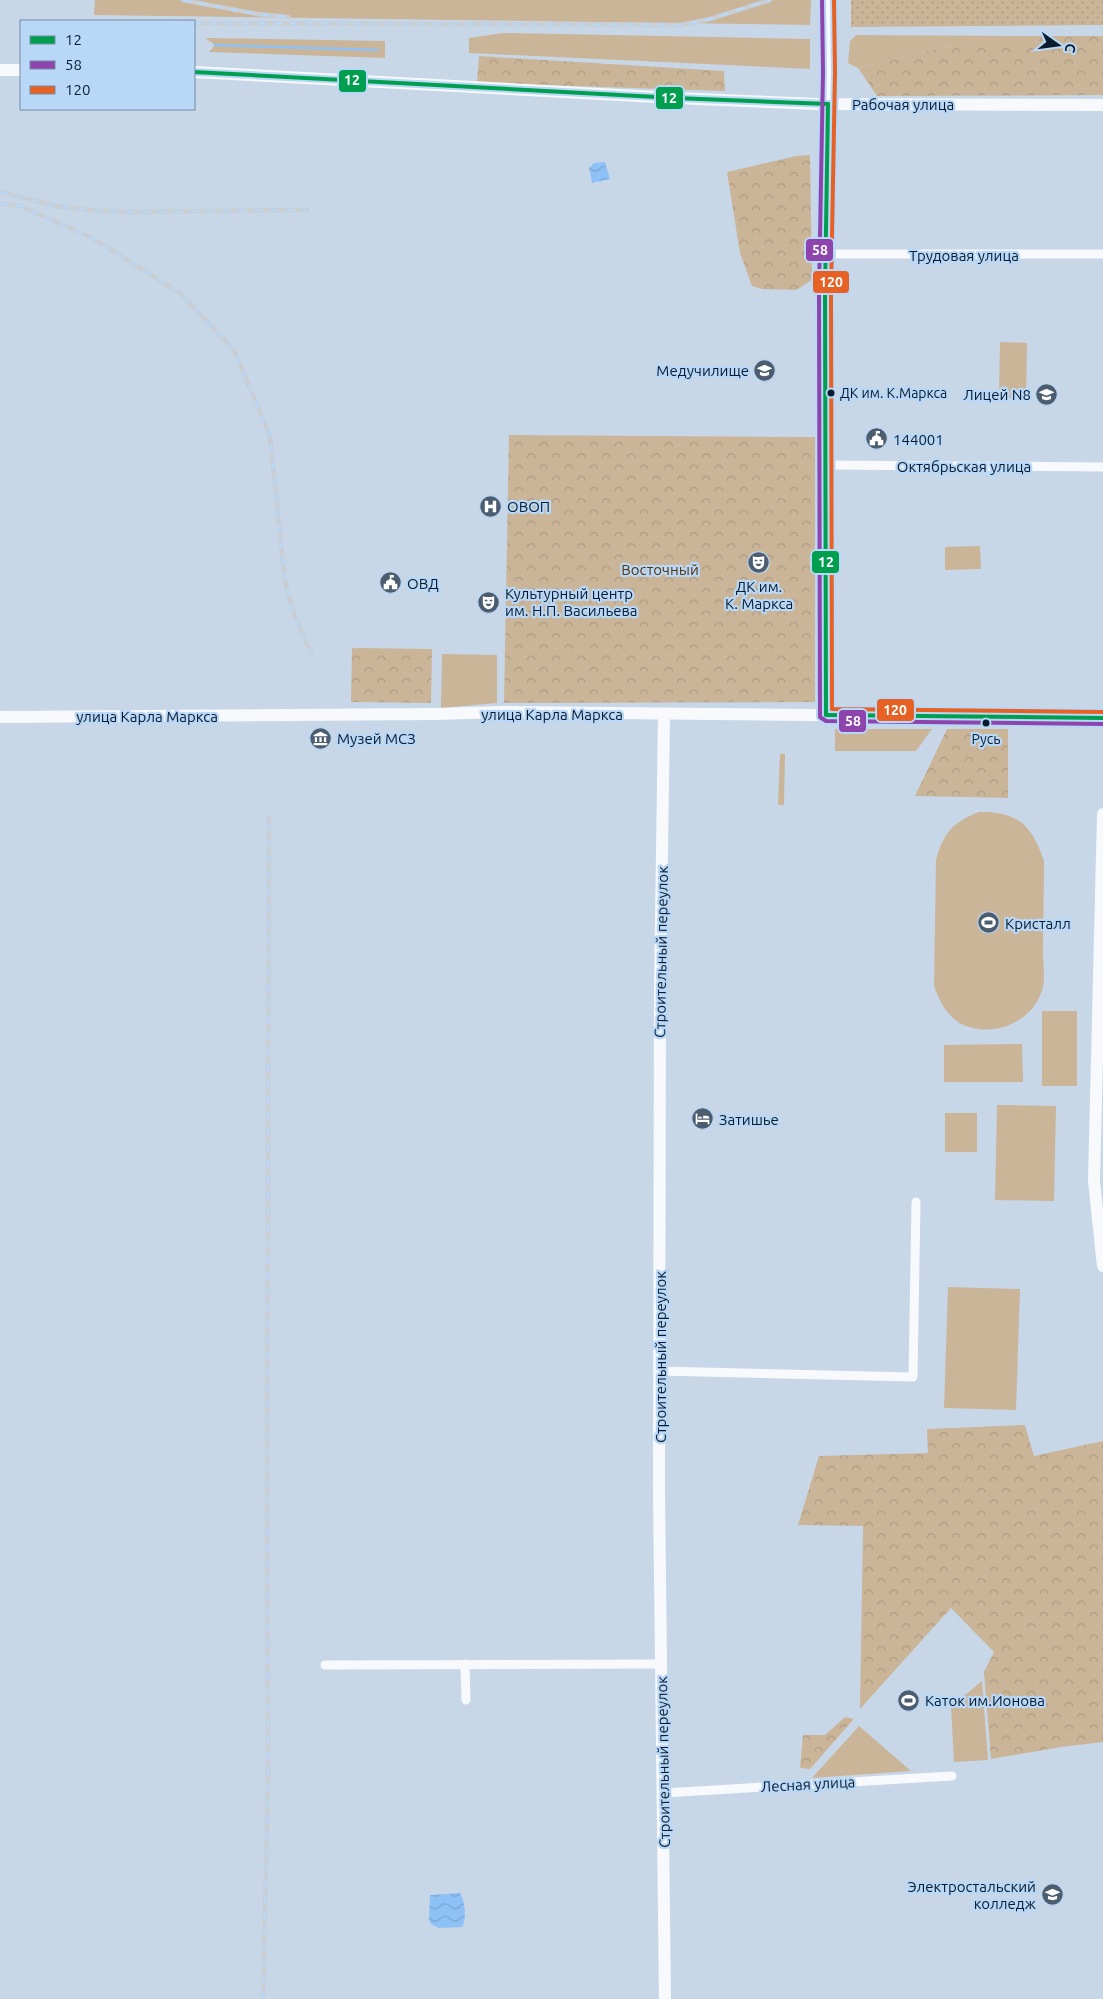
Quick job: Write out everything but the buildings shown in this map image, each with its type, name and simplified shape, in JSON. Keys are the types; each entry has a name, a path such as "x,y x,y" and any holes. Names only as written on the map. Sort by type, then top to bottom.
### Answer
{"street":[{"path":"826,715 825,254 828,0"},
{"path":"0,70 20,70"},
{"name":"Рабочая улица","path":"195,72 675,98 828,104 1103,105"},
{"name":"Трудовая улица","path":"825,254 1103,254"},
{"name":"Октябрьская улица","path":"825,465 1103,467"},
{"name":"улица Карла Маркса","path":"0,717 504,712 1103,718"},
{"name":"Строительный переулок","path":"664,714 660,990 659,1371 665,1999"},
{"path":"1103,814 1101,955 1094,1164 1101,1225 1103,1266"},
{"path":"659,1371 913,1377 916,1202"},
{"path":"465,1664 466,1700"},
{"path":"325,1665 662,1664"},
{"name":"Лесная улица","path":"664,1793 952,1776"}],"green space":[{"path":"95,0 811,0 810,25 94,15"},
{"path":"851,0 1103,0 1103,25 851,27"},
{"path":"503,33 810,39 810,69 469,53 469,38"},
{"path":"856,35 1037,36 1036,45 952,45 858,68 848,63 850,41"},
{"path":"1037,36 1103,36 1103,95 877,96 858,68 952,45 1036,45"},
{"path":"205,38 385,41 385,58 209,52 215,45"},
{"path":"479,56 724,71 725,91 477,83"},
{"path":"810,155 812,280 796,290 762,289 752,286 740,253 727,172 796,156"},
{"path":"1000,342 1027,343 1026,398 999,398"},
{"name":"Восточный","path":"509,435 815,437 815,702 504,703"},
{"path":"980,546 981,569 945,570 945,547"},
{"path":"352,648 432,649 431,703 351,702"},
{"path":"442,654 497,655 497,703 441,708"},
{"path":"835,729 932,729 916,751 835,751"},
{"path":"947,729 1008,729 1008,798 915,796"},
{"path":"780,754 785,754 784,805 778,805"},
{"name":"Кристалл","path":"979,812 1004,814 1021,823 1034,838 1044,861 1043,987 1034,1006 1027,1014 1009,1025 989,1030 969,1027 955,1020 941,1002 934,986 936,860 942,842 950,830 962,820"},
{"path":"1042,1011 1077,1011 1077,1086 1042,1086"},
{"path":"1022,1044 1023,1082 944,1082 944,1045"},
{"path":"997,1105 1056,1106 1054,1201 995,1200"},
{"path":"945,1113 977,1113 977,1152 945,1152"},
{"path":"948,1287 1020,1289 1016,1410 944,1408"},
{"path":"1025,1425 1034,1456 1103,1441 1103,1742 991,1759 984,1672 994,1652 951,1608 860,1709 863,1526 798,1525 819,1456 928,1453 927,1429"},
{"path":"982,1681 988,1760 954,1762 951,1707"},
{"path":"845,1717 854,1719 810,1769 800,1768 803,1735 825,1735"},
{"path":"859,1726 911,1771 812,1778"}],"water":[{"path":"605,162 610,179 592,183 589,168 594,163"},
{"path":"460,1893 465,1910 462,1927 439,1928 431,1924 429,1919 430,1895"}],"waterway":[{"path":"215,45 378,50"}],"railway":[{"path":"183,0 257,14 288,17"},
{"path":"195,23 681,25 710,19 770,0"},
{"path":"0,192 55,206 87,210 126,212 307,210"},
{"path":"0,204 21,206 92,238 180,293 234,350 270,436 285,583 295,616 311,654"},
{"path":"263,1999 268,1781 269,817"}],"transit line":[{"name":"58","path":"822,0 823,72 819,292 820,717 826,721 1103,724"},
{"name":"120","path":"834,0 835,72 831,292 832,709 1103,712"},
{"name":"12","path":"195,72 675,98 828,104"},
{"name":"12","path":"826,715 825,292 828,104"},
{"name":"12","path":"826,715 1103,718"}],"place":[{"name":"Медучилище","path":"765,370"},
{"name":"ДК им. К.Маркса","path":"831,393"},
{"name":"Лицей N8","path":"1047,394"},
{"name":"144001","path":"877,439"},
{"name":"ОВОП","path":"491,506"},
{"name":"ДК им. К. Маркса","path":"759,563"},
{"name":"ОВД","path":"391,583"},
{"name":"Культурный центр им. Н.П. Васильева","path":"489,602"},
{"name":"Русь","path":"986,723"},
{"name":"Музей МСЗ","path":"321,738"},
{"name":"Кристалл","path":"989,923"},
{"name":"Затишье","path":"703,1119"},
{"name":"Каток им.Ионова","path":"909,1700"},
{"name":"Электростальский колледж","path":"1052,1895"}]}
